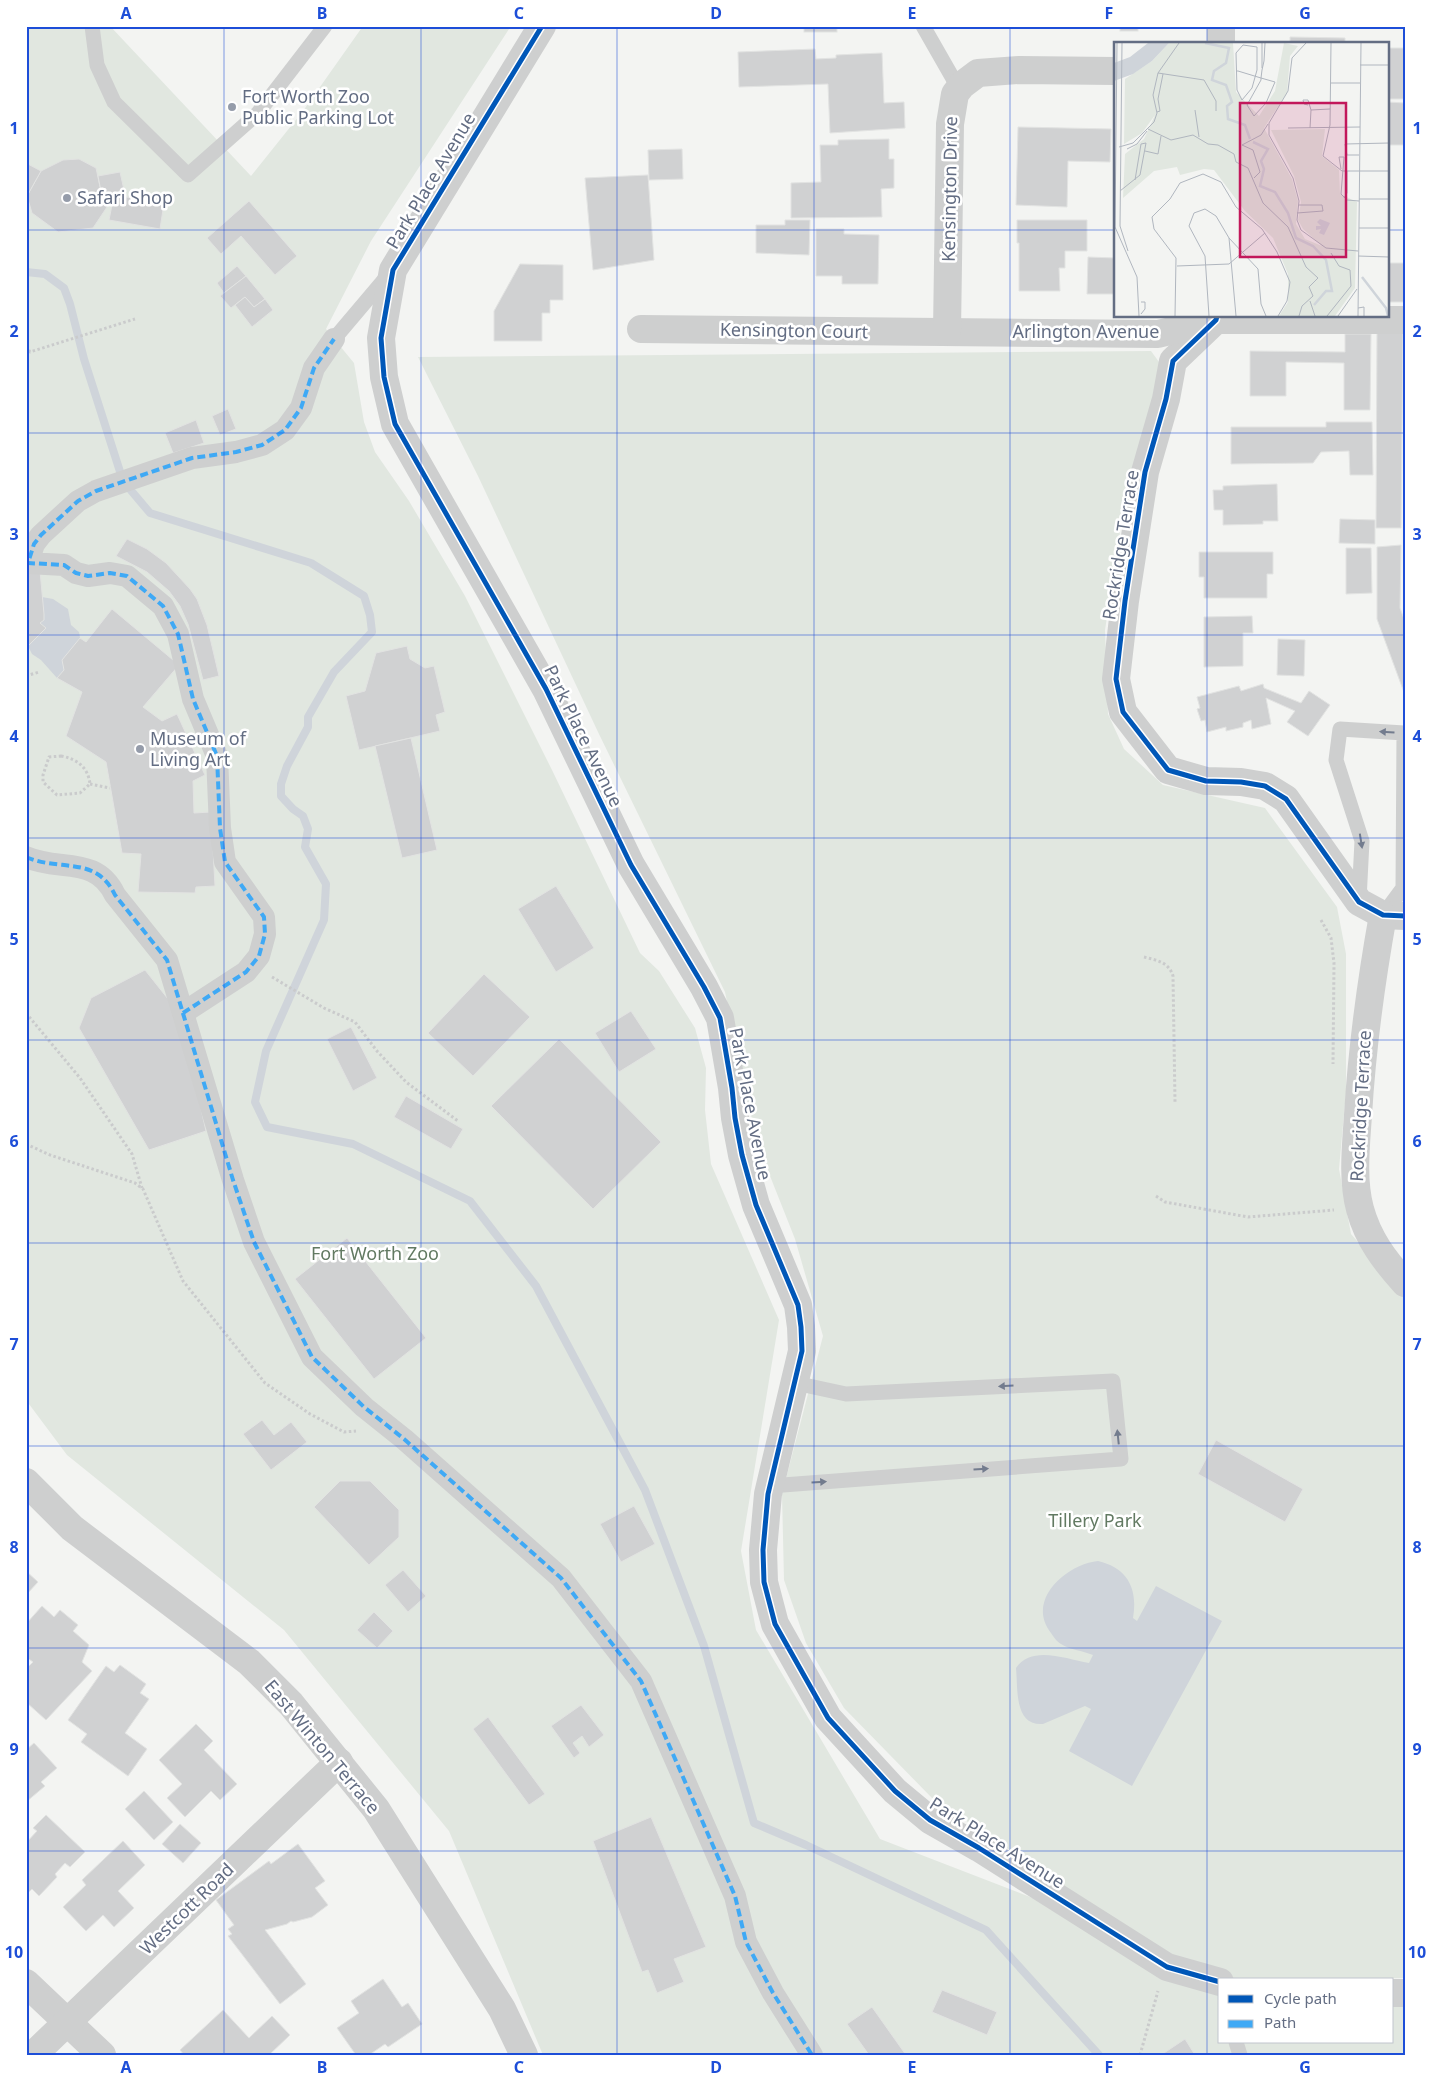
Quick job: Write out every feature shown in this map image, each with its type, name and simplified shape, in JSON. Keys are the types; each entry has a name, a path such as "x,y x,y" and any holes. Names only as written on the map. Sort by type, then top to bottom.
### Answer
{"street":[{"name":"Park Place Avenue","path":"542,26 393,270 380,338 384,377 395,424 546,689 631,865 704,987 720,1018 735,1118 756,1206 798,1305 802,1327 802,1351 770,1486 763,1550 764,1582 775,1624 828,1718 895,1791 930,1820 979,1848 1167,1967 1218,1981"},
{"path":"1221,26 1221,42"},
{"path":"959,89 978,73 1019,70 1114,71"},
{"name":"Kensington Drive","path":"947,332 950,124 955,94 959,89"},
{"name":"Arlington Avenue","path":"947,332 1158,334 1216,318 1405,320"},
{"name":"Rockridge Terrace","path":"1216,318 1174,361 1166,399 1145,472 1124,601 1116,679 1123,712 1168,770 1206,781 1241,782 1265,786 1286,799 1359,902"},
{"name":"Kensington Court","path":"642,330 947,332"},
{"path":"183,1013 246,972 259,956 265,934 264,917 226,862 220,828 217,756 193,699 178,634 163,606 127,576 110,573 88,576 76,573 64,565 28,563 34,544 41,535 78,501 96,491 179,461 236,452 262,445 285,430 301,408 314,368 334,338"},
{"path":"26,857 36,862 52,865 88,868 105,879 110,883 115,895 167,960 254,1242 312,1357 364,1407 562,1578 641,1681 735,1896 746,1942 773,1994 812,2055"},
{"path":"1359,902 1394,916"},
{"name":"Rockridge Terrace","path":"1394,916 1372,976 1361,1065 1356,1138 1356,1182 1359,1208 1365,1227 1378,1251 1405,1283"},
{"name":"East Winton Terrace","path":"26,1482 72,1528 248,1662 291,1704 376,1809 502,2009 524,2055"},
{"name":"Westcott Road","path":"34,2055 339,1762"},
{"path":"26,1983 102,2055"}],"lane":[{"path":"92,26 97,65 114,102 188,175 258,112 325,26"},
{"path":"923,26 959,89"},
{"path":"334,338 393,270"},
{"path":"1359,902 1362,841 1336,760 1340,730 1404,733 1403,888 1394,916"},
{"path":"770,1486 1121,1459 1113,1381 846,1394 795,1383"}],"path":[{"path":"26,346 30,352 135,319"},
{"path":"26,676 39,672"},
{"path":"49,757 74,758 89,774 90,784 80,794 57,795 43,782 43,775 49,757"},
{"path":"90,784 110,788"},
{"path":"1321,920 1331,938 1334,963 1333,1068"},
{"path":"1144,957 1159,960 1171,970 1174,976 1175,1102"},
{"path":"267,974 324,1008 355,1022 377,1051 406,1082 458,1121"},
{"path":"26,1013 80,1078 132,1154 143,1189 183,1281 265,1383 310,1414 344,1432 390,1428"},
{"path":"26,1144 50,1156 135,1183 143,1189"},
{"path":"1156,1196 1165,1202 1248,1217 1334,1210"},
{"path":"1140,2055 1155,1999"}],"green space":[{"path":"26,26 110,26 251,176 303,111 363,26 511,26 371,241 326,329 354,363 364,422 375,452 409,501 465,596 552,770 640,953 659,971 695,1028 706,1068 705,1110 711,1164 779,1320 741,1551 756,1630 880,1839 1149,1943 932,1798 844,1708 806,1643 784,1580 782,1494 823,1336 795,1239 757,1143 725,992 598,732 478,476 418,357 1151,351 1159,362 1162,375 1125,499 1105,630 1108,714 1124,749 1163,785 1265,808 1337,907 1346,954 1346,1092 1339,1169 1351,1234 1392,1281 1405,1292 1405,1978 1218,1978 1218,2044 1394,2044 1394,1980 1405,1980 1405,2055 543,2055 449,1831 284,1630 67,1455 26,1400"}],"shaded area":[{"path":"42,597 53,599 68,609 71,625 79,632 80,638 62,660 64,670 57,678 41,660 32,654 28,646 46,628 40,623 44,619"},
{"path":"1098,1561 1117,1569 1129,1581 1134,1598 1133,1618 1137,1621 1156,1586 1222,1621 1132,1786 1069,1751 1091,1709 1085,1706 1043,1724 1034,1723 1027,1719 1019,1705 1016,1668 1023,1661 1040,1655 1050,1655 1089,1663 1093,1655 1065,1646 1055,1639 1044,1621 1043,1608 1046,1597 1063,1576 1074,1569"}],"building":[{"path":"804,26 837,26 837,32 804,32"},
{"path":"1120,26 1138,26 1138,31 1120,31"},
{"path":"1290,37 1345,38 1345,42 1290,42"},
{"path":"1388,48 1405,48 1405,99 1388,99"},
{"path":"815,49 816,59 836,58 836,55 882,53 884,103 904,102 905,128 830,133 828,84 739,87 738,52"},
{"path":"1388,102 1405,103 1405,145 1388,145"},
{"path":"1018,127 1111,129 1110,162 1068,161 1067,207 1016,205"},
{"path":"889,139 889,159 894,159 894,188 881,189 882,217 791,218 791,183 821,182 820,145 838,145 838,140"},
{"path":"682,149 683,179 649,180 648,150"},
{"path":"79,159 96,168 103,201 108,200 109,204 93,228 58,232 32,213 27,196 41,171 63,160"},
{"path":"26,163 41,171 27,196 26,195"},
{"path":"120,172 124,190 108,195 109,199 103,201 98,176"},
{"path":"648,175 654,260 593,270 585,178"},
{"path":"114,195 164,203 160,229 109,220"},
{"path":"249,201 297,256 275,275 241,236 221,254 207,238"},
{"path":"785,220 810,220 809,255 756,253 756,225 785,225"},
{"path":"1017,220 1087,220 1087,251 1065,251 1065,268 1059,268 1060,291 1019,291"},
{"path":"816,229 844,229 844,234 879,235 878,284 842,284 842,276 816,276"},
{"path":"1088,257 1114,258 1114,294 1087,294"},
{"path":"1388,263 1405,263 1405,302 1388,302"},
{"path":"520,264 563,265 563,300 550,300 550,313 542,313 542,341 494,341 494,311"},
{"path":"237,266 246,276 224,293 217,283"},
{"path":"246,276 265,299 254,307 245,297 231,308 220,296"},
{"path":"245,297 254,307 265,299 273,310 252,327 235,305"},
{"path":"1377,329 1403,329 1401,528 1376,528"},
{"path":"1345,334 1371,334 1370,410 1344,410 1344,363 1286,362 1286,396 1250,396 1250,351 1345,352"},
{"path":"228,409 236,429 220,435 212,416"},
{"path":"196,420 204,443 173,453 165,433"},
{"path":"1326,422 1372,422 1373,475 1350,475 1349,451 1321,452 1313,463 1231,464 1231,427 1326,427"},
{"path":"1277,484 1278,521 1263,521 1263,524 1223,525 1223,510 1214,510 1213,490 1223,490 1223,486"},
{"path":"1340,519 1375,520 1375,544 1339,543"},
{"path":"127,539 147,549 166,563 197,599 207,625 219,676 203,680 188,624 180,606 169,591 147,572 116,556"},
{"path":"1401,545 1400,608 1405,622 1405,695 1377,619 1377,547"},
{"path":"1346,548 1371,548 1372,593 1346,594"},
{"path":"1199,552 1273,552 1273,574 1267,574 1267,598 1204,598 1204,577 1199,577"},
{"path":"40,571 44,620 40,623 46,628 26,648 26,572"},
{"name":"Museum of Living Art","path":"112,609 179,665 143,707 162,721 177,714 205,775 193,781 194,813 211,812 215,886 196,887 195,893 138,892 141,854 122,853 106,762 66,736 82,692 57,678 64,670 62,660 80,638 86,642"},
{"path":"1252,616 1253,633 1243,633 1243,666 1204,667 1204,617"},
{"path":"1278,639 1305,640 1304,676 1277,675"},
{"path":"407,646 410,659 425,668 434,666 445,712 436,715 440,731 359,750 346,696 365,691 376,653"},
{"path":"1263,684 1264,688 1301,703 1309,691 1330,705 1308,736 1287,722 1295,711 1266,698 1271,724 1252,729 1251,720 1243,723 1243,727 1226,731 1226,727 1207,732 1205,720 1201,721 1197,709 1200,708 1197,697 1239,686 1241,691"},
{"path":"411,738 437,850 402,858 375,746"},
{"path":"556,886 594,948 556,972 518,909"},
{"path":"145,970 172,1004 186,1043 206,1131 149,1150 79,1028 91,998"},
{"path":"484,974 530,1017 473,1076 428,1033"},
{"path":"631,1011 656,1049 619,1072 595,1033"},
{"path":"351,1027 377,1078 353,1091 327,1039"},
{"path":"559,1039 661,1142 593,1209 491,1106"},
{"path":"406,1096 463,1129 451,1149 394,1117"},
{"path":"347,1238 426,1338 374,1379 295,1279"},
{"path":"262,1420 274,1435 291,1422 307,1442 271,1470 243,1434"},
{"path":"1216,1440 1303,1489 1285,1522 1198,1474"},
{"path":"340,1481 370,1481 399,1510 399,1537 369,1565 314,1507"},
{"path":"634,1506 655,1544 621,1562 600,1524"},
{"path":"403,1570 426,1596 408,1612 385,1585"},
{"path":"26,1571 38,1582 26,1595"},
{"path":"42,1606 54,1617 60,1610 78,1625 73,1631 89,1645 82,1662 92,1671 46,1720 26,1702 26,1669 33,1662 26,1657 26,1624"},
{"path":"374,1612 393,1631 377,1648 357,1630"},
{"path":"120,1665 146,1684 140,1693 149,1699 125,1733 147,1749 128,1776 81,1742 87,1734 68,1720 106,1666 114,1672"},
{"path":"581,1705 604,1735 589,1747 582,1736 573,1743 580,1753 574,1758 551,1726"},
{"path":"488,1717 545,1794 529,1805 473,1729"},
{"path":"196,1724 213,1741 204,1750 237,1784 220,1800 211,1791 185,1817 167,1798 182,1784 159,1760"},
{"path":"34,1743 57,1768 41,1782 45,1786 26,1802 26,1750"},
{"path":"144,1791 173,1822 154,1840 125,1809"},
{"path":"46,1815 85,1852 70,1867 65,1863 55,1874 57,1877 39,1896 32,1889 29,1892 26,1889 26,1843 37,1831 33,1828"},
{"path":"651,1817 706,1947 674,1959 684,1982 657,1993 648,1970 642,1972 593,1841"},
{"path":"180,1824 201,1843 183,1863 162,1844"},
{"path":"123,1841 145,1865 118,1891 134,1908 114,1927 103,1915 86,1931 63,1907 86,1885 82,1880"},
{"path":"298,1844 325,1881 315,1888 328,1905 312,1917 291,1921 287,1924 265,1930 306,1984 280,2004 228,1936 232,1934 228,1929 234,1925 216,1900 269,1861 271,1864"},
{"path":"383,1979 402,2007 408,2003 422,2024 388,2047 385,2044 369,2055 356,2055 337,2028 359,2013 351,2001"},
{"path":"942,1990 997,2012 987,2035 932,2012"},
{"path":"872,2007 906,2055 869,2055 847,2024"},
{"path":"223,2010 249,2038 272,2016 290,2035 269,2055 184,2055 180,2050"},
{"path":"1185,2039 1195,2055 1161,2055"}],"waterway":[{"path":"26,272 45,274 64,288 84,359 123,481 150,513 311,563 364,596 370,615 372,632 334,672 308,717 308,727 287,766 281,784 281,796 293,809 303,816 308,829 305,847 326,884 324,920 266,1051 255,1102 267,1127 353,1144 470,1201 536,1286 645,1490 704,1646 754,1823 806,1845 986,1930 1099,2055"}],"marked path":[{"path":"183,1013 246,972 259,956 265,934 264,917 225,862 220,828 217,756 193,699 178,634 163,606 127,576 110,573 88,576 76,573 64,565 28,563 34,544 41,535 78,501 96,491 192,458 236,452 262,445 285,430 301,408 314,368 334,339"},
{"path":"26,857 52,864 87,869 98,874 107,882 115,895 167,960 233,1180 254,1242 312,1357 364,1407 404,1439 561,1578 641,1681 735,1896 746,1942 773,1993 812,2055"}],"cycle path":[{"path":"542,26 393,270 381,338 384,377 395,424 546,689 631,865 704,987 720,1018 742,1155 756,1205 798,1305 801,1327 802,1351 768,1494 763,1550 764,1582 775,1624 828,1718 895,1791 930,1820 979,1848 1167,1967 1218,1981"},
{"path":"1216,318 1173,361 1166,399 1145,472 1125,601 1116,679 1123,712 1168,770 1206,781 1241,782 1265,786 1286,799 1359,902 1383,915 1405,916"}],"place":[{"name":"Fort Worth Zoo Public Parking Lot","path":"232,107"},
{"name":"Safari Shop","path":"67,198"},
{"name":"Museum of Living Art","path":"140,749"}],"park label":[{"name":"Fort Worth Zoo","path":"375,1254"},
{"name":"Tillery Park","path":"1095,1521"}]}
